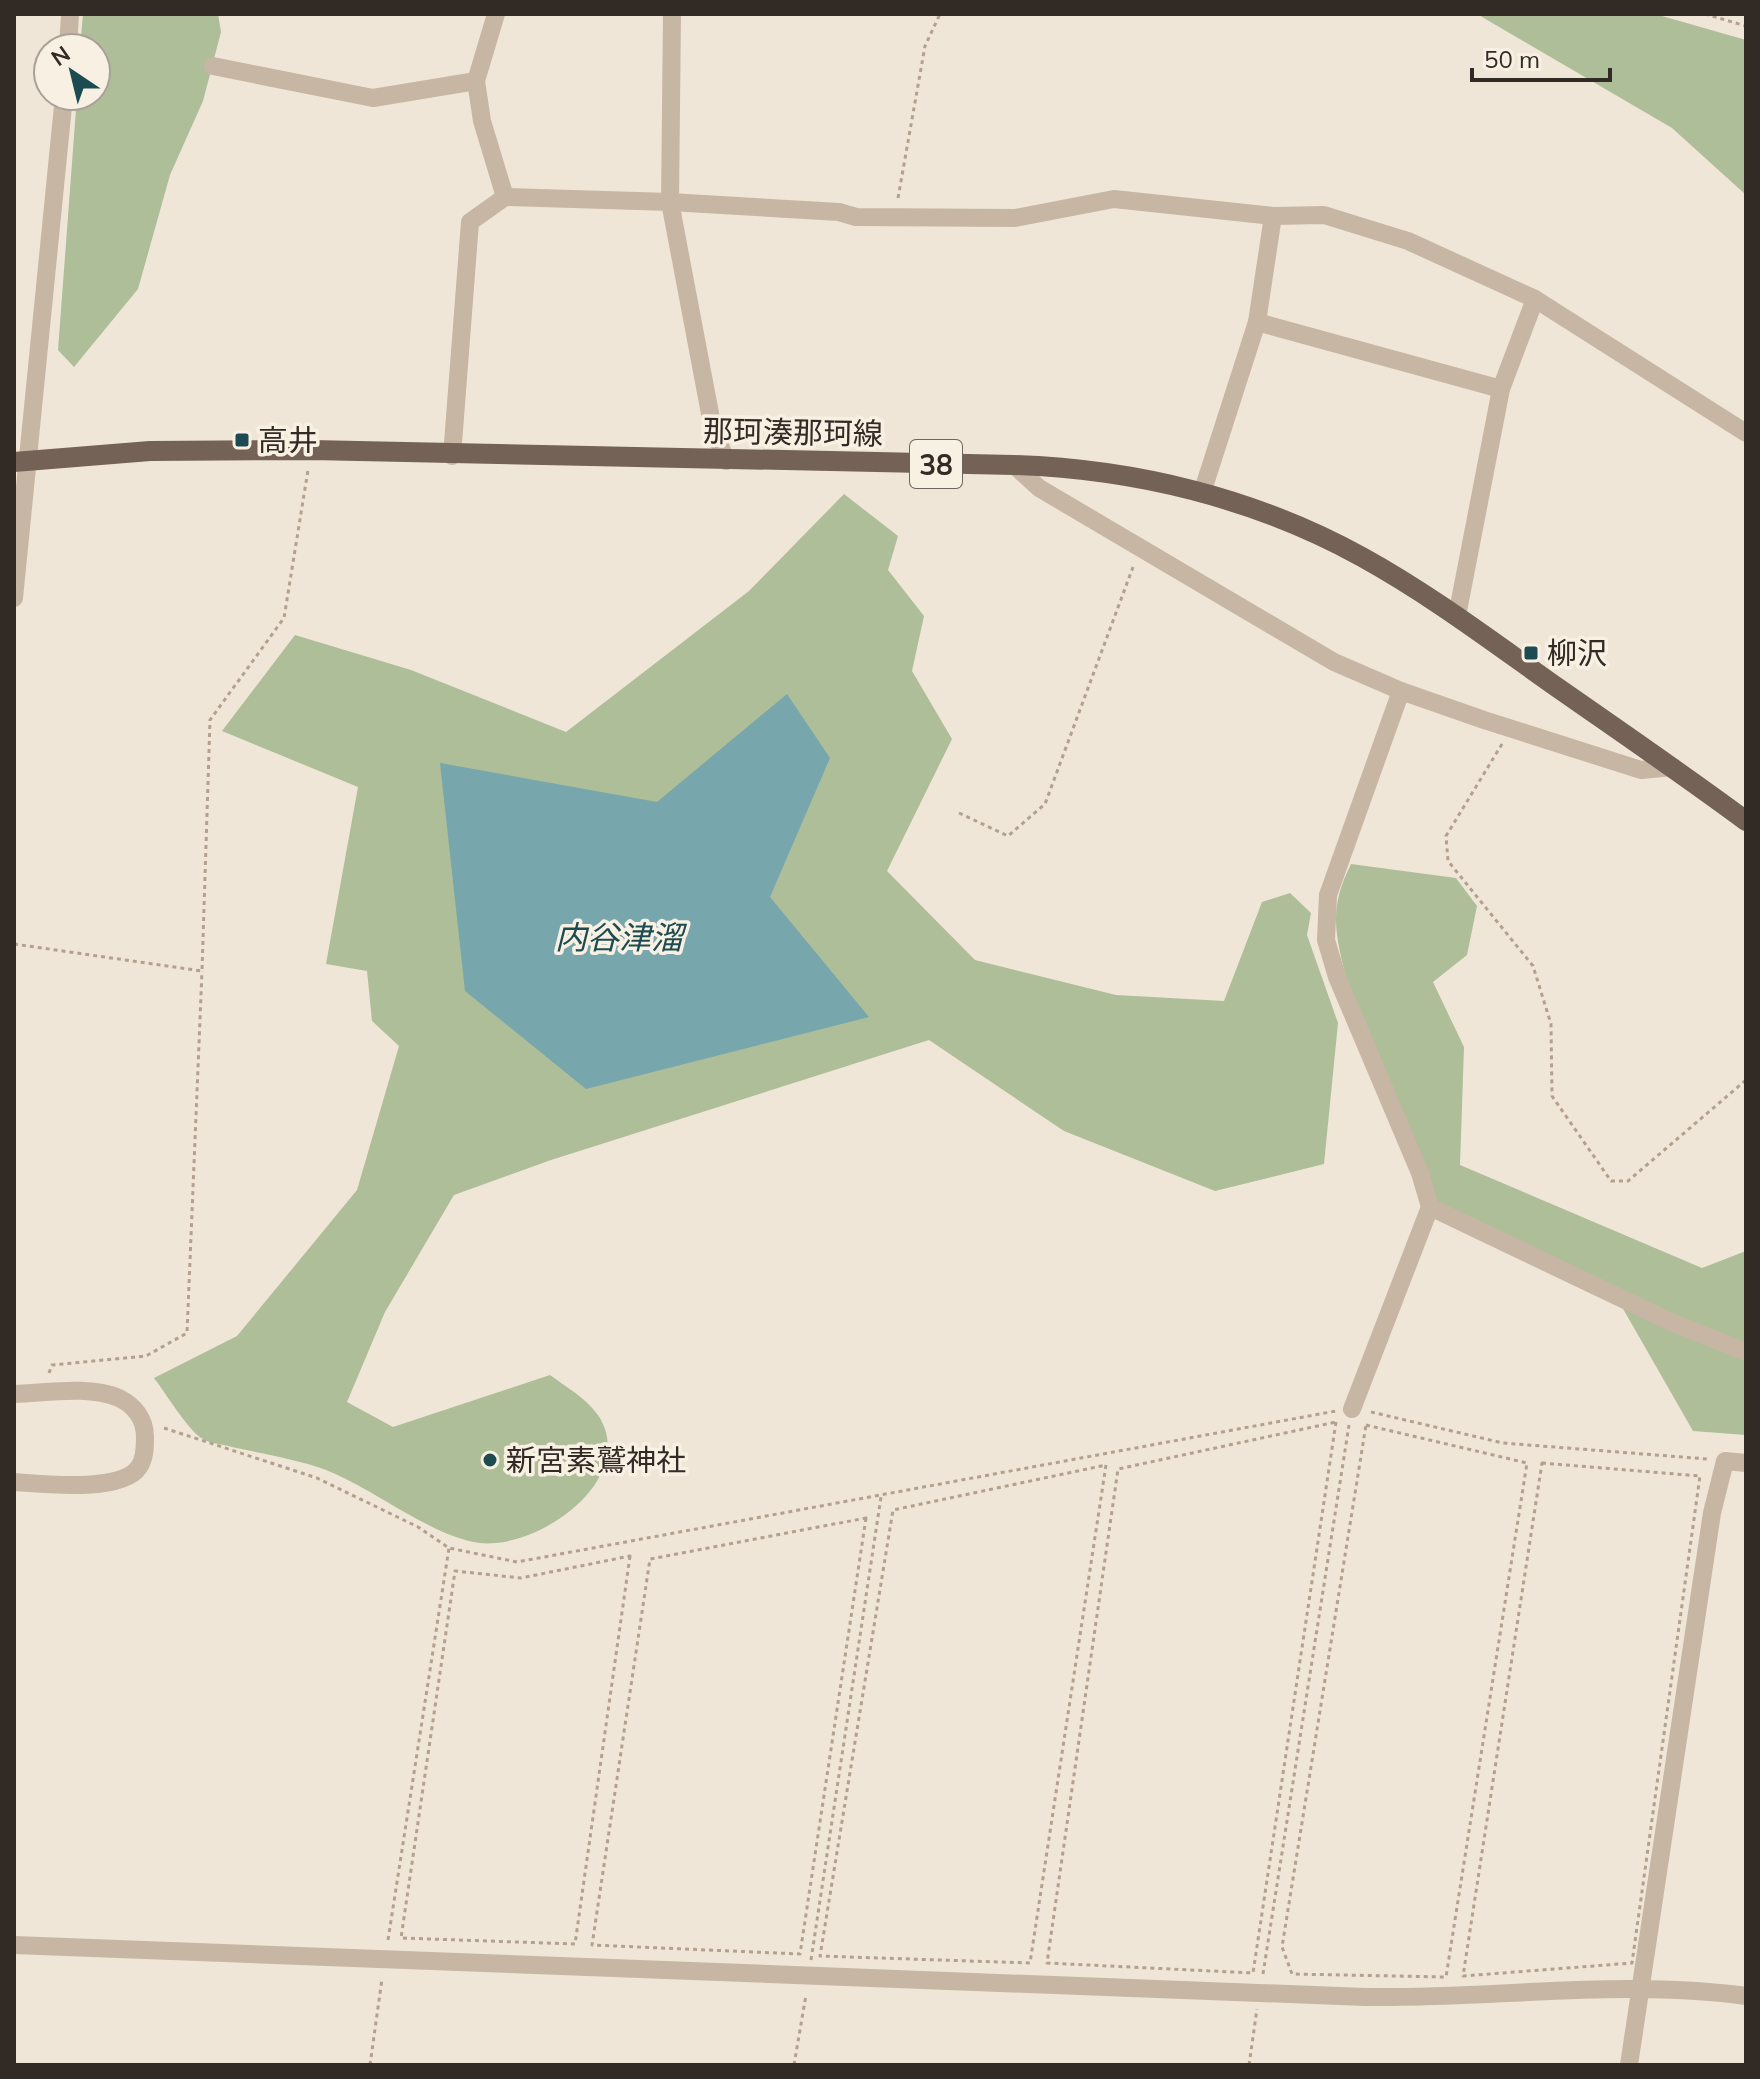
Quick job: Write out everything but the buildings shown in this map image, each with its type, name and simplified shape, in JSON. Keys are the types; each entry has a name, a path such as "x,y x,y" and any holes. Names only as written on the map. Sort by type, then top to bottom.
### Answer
{"main road":[{"name":"那珂湊那珂線","path":"19,465 150,451 312,450 452,456 1077,467 1202,493 1295,524 1362,557 1457,616 1746,821"}],"street":[{"path":"496,14 476,81 482,121 505,197"},
{"path":"672,14 670,202 712,424 726,461"},
{"path":"213,66 373,98 476,81"},
{"path":"14,598 19,465 62,112"},
{"path":"452,456 470,222 505,197 670,202 894,217 1015,218 1114,199 1273,216 1324,215 1408,241 1535,299 1746,433"},
{"path":"1202,493 1257,322 1273,216"},
{"path":"1457,616 1501,389 1535,299"},
{"path":"1257,322 1501,389"},
{"path":"1014,465 1039,488 1334,662 1401,691 1641,770 1673,767"},
{"path":"1352,1409 1430,1207 1420,1173 1337,977 1326,940 1328,895 1401,691"},
{"path":"1430,1207 1644,1309 1746,1352"},
{"path":"14,1394 89,1392 117,1397 134,1408 145,1424 145,1449 140,1467 127,1478 108,1483 14,1482"},
{"path":"1629,2065 1712,1513 1725,1461 1746,1463"},
{"path":"14,1945 1260,1993 1437,1998 1678,1988 1746,1996"}],"path":[{"path":"894,217 925,46 940,14"},
{"path":"1705,14 1746,26"},
{"path":"43,1394 52,1365 146,1356 187,1333 210,720 284,618 312,450"},
{"path":"959,813 1008,836 1045,804 1140,548"},
{"path":"1513,728 1446,836 1448,861 1533,966 1551,1024 1552,1096 1611,1181 1628,1181 1746,1080"},
{"path":"14,944 202,971"},
{"path":"145,1424 317,1478 418,1527 449,1548 517,1562 1352,1409 1503,1443 1725,1461"},
{"path":"1249,2065 1352,1409"},
{"path":"1336,1422 1253,1973 1047,1963 1118,1469 1336,1422"},
{"path":"1366,1425 1527,1463 1446,1977 1292,1974 1282,1947 1366,1425"},
{"path":"1542,1463 1700,1476 1632,1963 1463,1976 1542,1463"},
{"path":"1106,1465 1030,1963 820,1956 893,1510 1106,1465"},
{"path":"794,2065 881,1497"},
{"path":"866,1518 800,1954 592,1945 650,1559 866,1518"},
{"path":"370,2065 449,1548"},
{"path":"630,1556 575,1944 401,1938 455,1571 521,1578 630,1556"}],"green space":[{"path":"83,14 218,14 221,32 203,101 170,175 138,289 74,367 58,350 76,112 112,112 112,32 81,32"},
{"path":"1477,14 1655,14 1746,40 1746,195 1672,128"},
{"path":"844,494 898,536 888,570 924,616 912,671 952,739 887,871 975,960 1116,995 1224,1001 1262,902 1290,893 1311,913 1307,935 1338,1023 1324,1164 1215,1191 1064,1131 929,1040 551,1160 454,1195 385,1312 347,1402 393,1427 550,1375 596,1412 605,1429 608,1452 601,1473 588,1493 570,1511 548,1526 501,1542 480,1543 462,1539 442,1532 326,1470 213,1443 197,1435 154,1378 237,1336 357,1190 399,1046 372,1021 367,971 326,964 358,787 222,731 295,635 411,670 566,732 749,591"},
{"path":"1351,864 1456,878 1477,906 1467,955 1433,982 1464,1047 1460,1165 1702,1268 1746,1251 1746,1435 1693,1431 1614,1293 1434,1203 1345,974 1336,918 1340,892"}],"water":[{"name":"内谷津溜","path":"787,694 830,758 770,897 869,1017 586,1089 465,991 440,763 657,802"}],"place":[{"name":"高井","path":"242,440"},
{"name":"柳沢","path":"1531,653"},
{"name":"新宮素鷲神社","path":"490,1460"}]}
